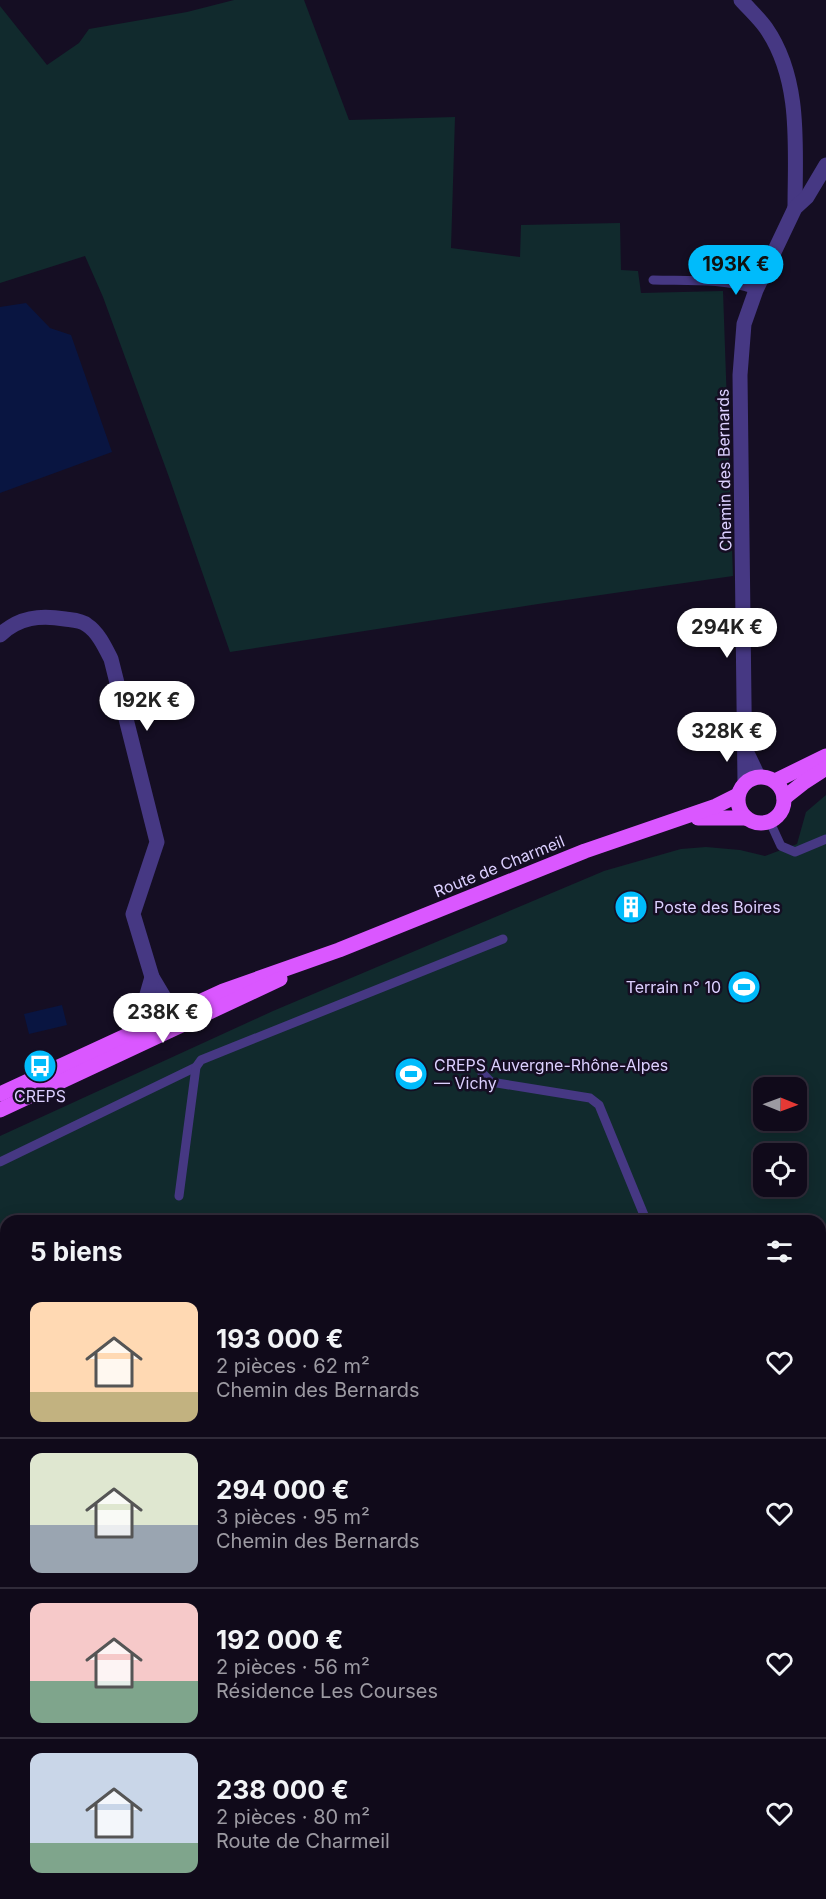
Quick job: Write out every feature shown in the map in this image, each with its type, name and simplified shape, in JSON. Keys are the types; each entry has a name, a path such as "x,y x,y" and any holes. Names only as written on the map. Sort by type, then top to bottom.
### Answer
{"main road":[{"path":"775,781 826,756"},
{"path":"784,798 826,768"},
{"path":"768,777 775,781 782,789 784,798 783,808 777,817 770,822 760,824 746,818 738,807 747,785 768,777"},
{"name":"Route de Charmeil","path":"0,1110 108,1060 223,991 339,950 585,851 716,806 747,785"},
{"name":"Route de Charmeil","path":"674,819 719,816 746,818"},
{"name":"Route de Charmeil","path":"0,1095 142,1028 178,1020"}],"street":[{"path":"741,0 766,29 786,68 794,109 795,208"},
{"path":"795,167 825,168 807,197 795,208"},
{"name":"Chemin des Bernards","path":"747,785 749,760 743,742 744,575 740,375 744,324 756,290 795,208"},
{"path":"0,634 10,626 30,617 48,616 77,621 87,625 103,642 111,659 157,842 133,914 152,977 178,1020 119,1048 108,1060"},
{"path":"152,977 139,1022 142,1028 163,1028"}],"lane":[{"path":"653,280 726,282 756,290"},
{"path":"770,822 781,846 795,852 826,839"},
{"path":"179,1196 196,1067 201,1060 503,939"},
{"path":"0,1162 196,1067"},
{"path":"482,1073 491,1082 590,1098 599,1105 644,1215"}],"green space":[{"path":"234,0 304,0 349,120 455,117 451,248 520,257 521,225 620,223 621,270 638,271 641,293 723,291 733,576 230,652 169,477 103,297 85,256 0,283 0,6 47,65 79,43 89,29 187,12"},
{"name":"CREPS Auvergne-Rhône-Alpes — Vichy","path":"826,795 826,1215 0,1215 0,1136 273,1011 604,871 681,849 706,847 740,850 765,856 797,844 806,812"}],"shaded area":[{"path":"26,303 50,328 71,335 112,452 0,493 0,307"},
{"path":"62,1005 67,1025 29,1034 24,1014"}],"place":[{"name":"Poste des Boires","path":"631,907"},
{"name":"Terrain n° 10","path":"744,987"},
{"name":"CREPS","path":"40,1066"},
{"name":"CREPS Auvergne-Rhône-Alpes — Vichy","path":"411,1074"}]}
